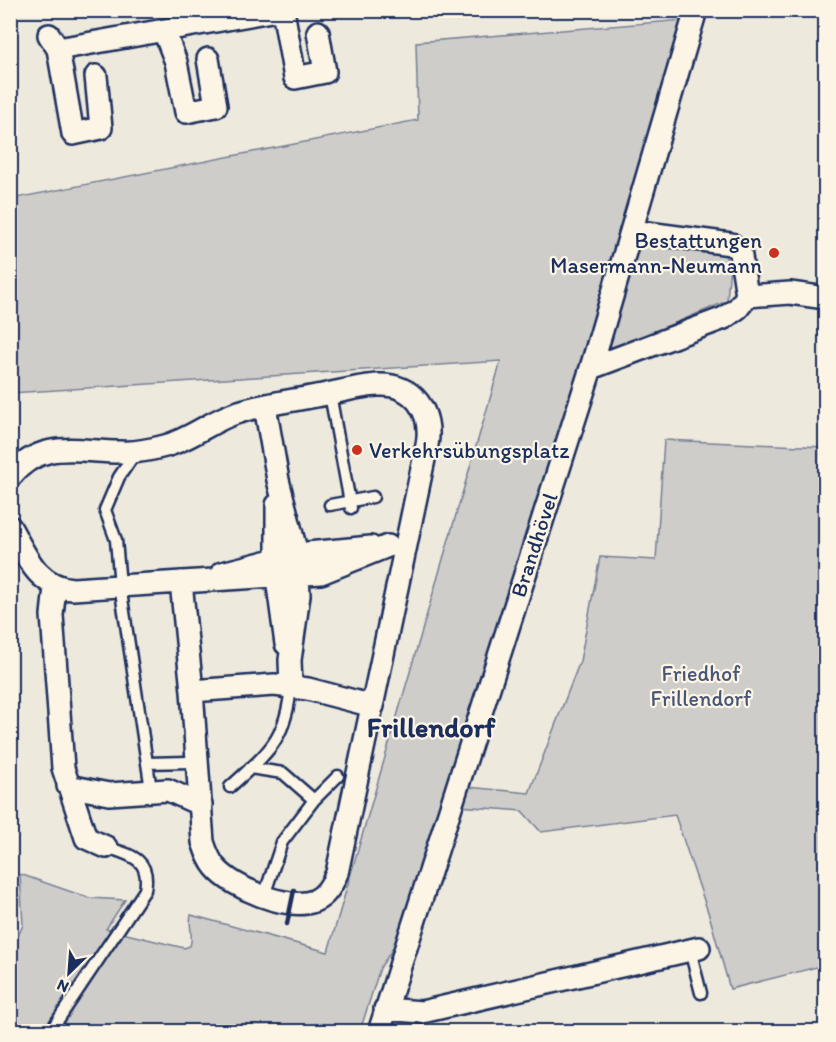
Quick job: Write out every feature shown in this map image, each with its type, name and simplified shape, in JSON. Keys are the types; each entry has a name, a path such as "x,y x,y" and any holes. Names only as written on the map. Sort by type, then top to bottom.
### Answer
{"street":[{"path":"96,76 101,128 73,134 54,42 164,31 277,10"},
{"path":"283,10 295,78 325,72 318,32"},
{"name":"Brandhövel","path":"379,1032 591,368 696,10"},
{"path":"164,31 176,62 186,112 216,106 208,59"},
{"path":"591,368 724,318 738,308 747,296 740,250 731,244 632,231"},
{"path":"747,296 790,293 825,298"},
{"path":"10,477 30,460 53,450 66,448 136,452 176,443 227,417 265,406 377,385 391,385 412,395 425,411 429,434 397,544 373,706 333,884 316,900 300,904 264,896 231,882 215,868 203,842 201,805 193,762 192,691 180,582"},
{"path":"265,406 278,480 297,554 299,595 290,660"},
{"path":"278,480 276,568 290,660 291,686"},
{"path":"10,527 36,572 55,587 73,589 120,589 202,580 276,568 297,554 397,544"},
{"path":"276,568 299,575 321,573 397,544"},
{"path":"55,587 52,615 63,768 86,838 106,848"},
{"path":"192,691 274,685 291,686 373,706"},
{"path":"83,824 91,811 109,794 150,779 201,805"},
{"path":"68,786 109,794"},
{"path":"385,1009 422,1012 695,949"}],"lane":[{"path":"330,394 350,505"},
{"path":"136,452 119,477 105,510 116,540 120,589 150,779 193,762"},
{"path":"330,505 350,505 373,496"},
{"path":"230,787 273,745 285,724 291,686"},
{"path":"250,768 282,773 314,800"},
{"path":"264,896 282,842 314,800 338,776"},
{"path":"50,1032 145,890 146,869 140,861 106,848"},
{"path":"695,949 701,993"}],"green space":[{"path":"684,20 614,263 401,936 380,968 360,1031 11,1031 11,952 23,925 20,874 89,898 125,900 106,929 184,948 190,946 191,942 191,915 328,952 501,361 11,393 11,199 418,120 416,42"},
{"path":"634,236 723,252 730,265 727,301 598,356"},
{"name":"Friedhof Frillendorf","path":"664,440 825,447 825,965 730,989 710,918 675,815 541,832 522,811 459,806 468,787 529,793 580,661 600,557 656,560"}],"railway":[{"path":"287,924 294,890"}],"place":[{"name":"Bestattungen Masermann-Neumann","path":"774,253"},
{"name":"Verkehrsübungsplatz","path":"357,450"}],"district":[{"name":"Frillendorf","path":"431,727"}]}
